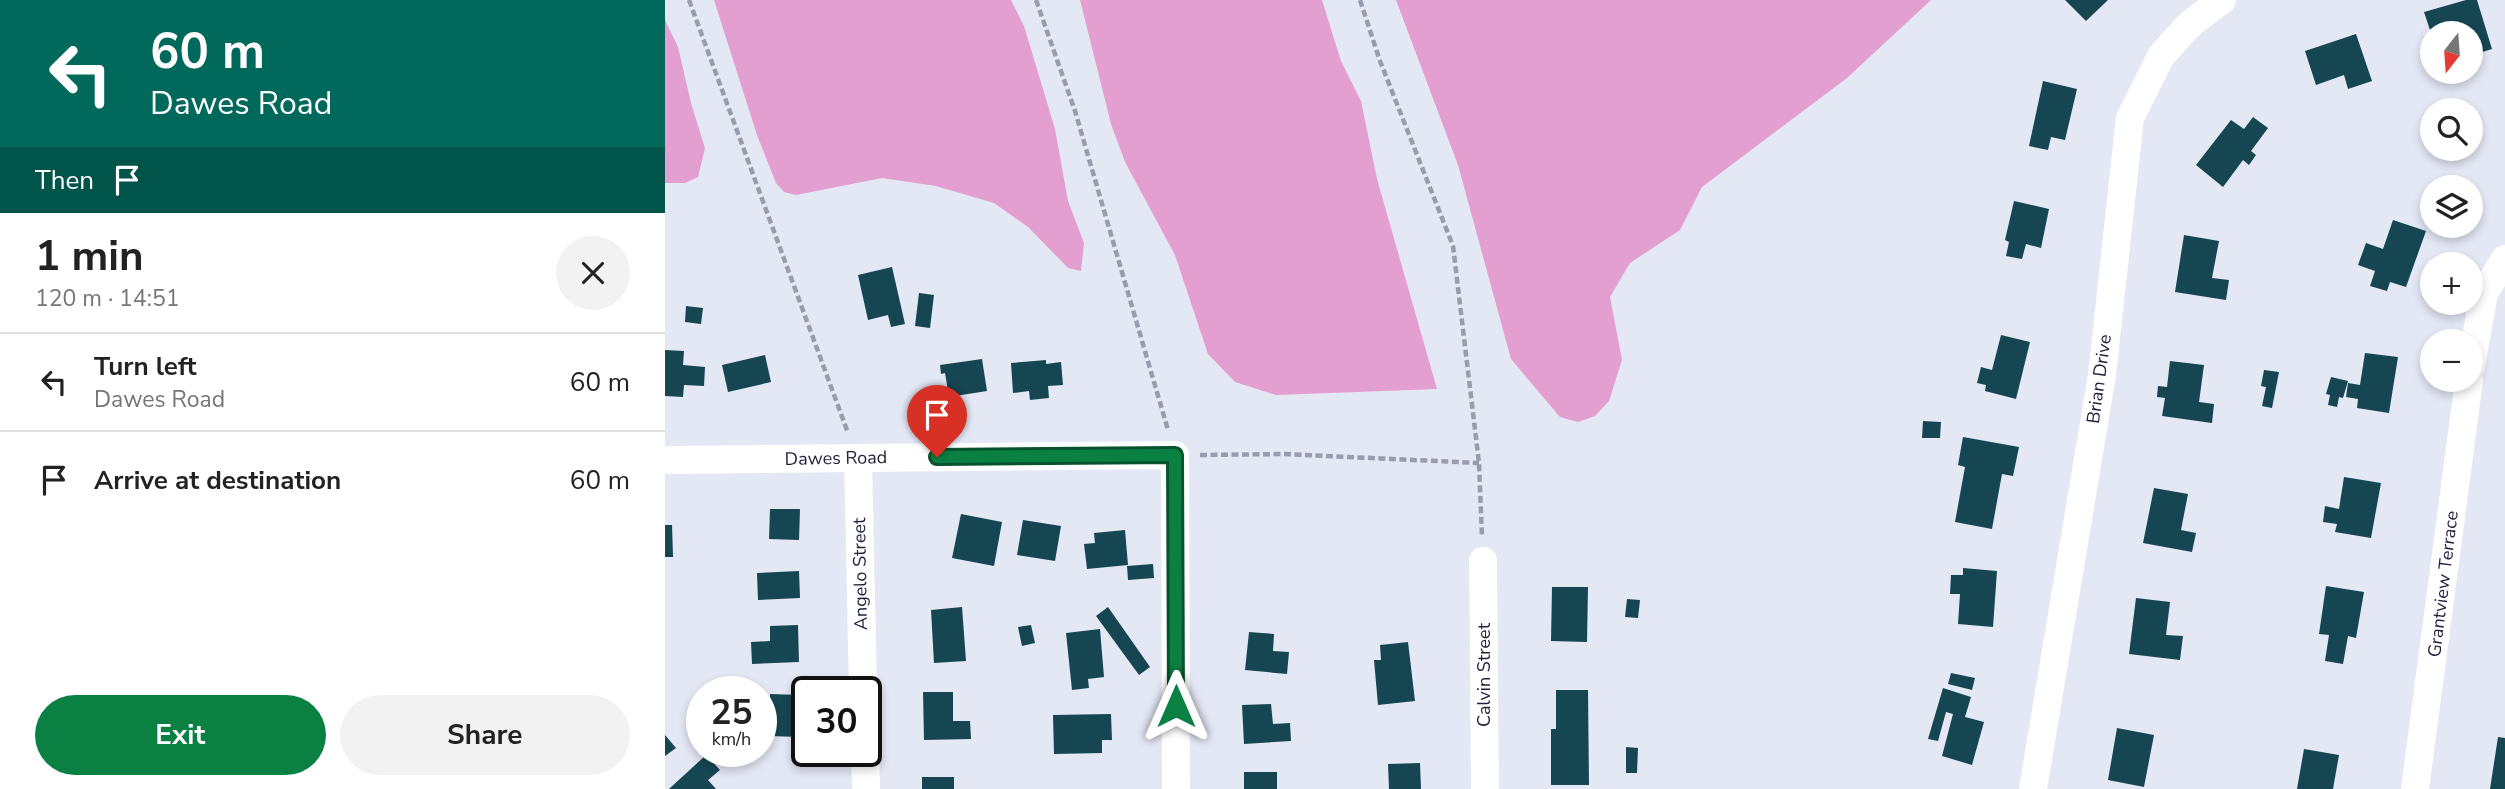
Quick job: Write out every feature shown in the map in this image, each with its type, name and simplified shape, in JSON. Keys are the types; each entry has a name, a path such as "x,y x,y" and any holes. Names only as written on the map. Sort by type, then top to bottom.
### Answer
{"street":[{"name":"Brian Drive","path":"2033,789 2102,375 2130,118 2161,56 2190,24 2222,0"},
{"path":"2478,329 2484,293 2505,259"},
{"name":"Grantview Terrace","path":"2415,789 2467,392"},
{"name":"Dawes Road","path":"665,460 1175,455"},
{"path":"1175,455 1176,789"},
{"name":"Angelo Street","path":"857,458 863,676"},
{"name":"Calvin Street","path":"1483,561 1485,789"},
{"path":"865,767 866,789"}],"path":[{"path":"689,0 857,458"},
{"path":"1036,0 1075,111 1175,455 1284,454 1479,463"},
{"path":"1360,0 1380,61 1453,246 1479,463 1483,561"}],"shaded area":[{"path":"714,0 1011,0 1024,26 1055,129 1068,201 1084,243 1081,271 1068,268 1028,227 994,203 936,186 882,178 796,195 784,192 776,183 757,135"},
{"path":"1080,0 1322,0 1341,61 1361,101 1377,179 1437,389 1276,395 1235,382 1208,354 1175,255 1125,162 1111,124"},
{"path":"1396,0 1931,0 1847,78 1702,187 1680,230 1630,263 1610,297 1622,360 1609,401 1595,416 1578,422 1560,417 1511,359 1458,165"},
{"path":"665,20 678,47 705,148 698,177 685,183 665,183"}],"building":[{"path":"2065,0 2108,0 2086,21"},
{"path":"2466,0 2477,0 2492,49 2483,52 2483,21 2427,21 2424,12"},
{"path":"2356,34 2372,81 2348,89 2344,75 2316,85 2305,51"},
{"path":"2043,81 2077,89 2065,140 2051,137 2048,150 2029,146"},
{"path":"2253,117 2268,128 2251,151 2256,155 2249,165 2243,160 2223,187 2196,165 2231,120 2244,129"},
{"path":"2014,201 2049,209 2041,248 2026,244 2022,259 2006,256 2009,242 2005,240"},
{"path":"2393,220 2420,229 2420,238 2424,238 2406,287 2390,282 2387,291 2370,286 2375,271 2358,265 2366,243 2383,249"},
{"path":"2184,235 2219,241 2212,278 2229,280 2226,300 2175,292"},
{"path":"892,267 905,324 891,327 888,315 868,320 858,275"},
{"path":"919,293 934,295 930,328 915,326"},
{"path":"686,306 703,308 701,324 685,322"},
{"path":"2001,335 2030,342 2016,399 1985,391 1986,385 1977,383 1981,367 1992,370"},
{"path":"665,350 684,351 683,365 705,367 704,386 684,385 683,397 665,396"},
{"path":"2365,353 2398,357 2389,413 2357,408 2358,399 2346,397 2348,383 2360,385"},
{"path":"765,355 771,382 728,392 722,365"},
{"path":"982,359 987,391 949,397 945,373 941,374 940,365"},
{"path":"1046,360 1046,364 1061,362 1063,385 1048,386 1049,398 1030,400 1029,391 1013,393 1011,363"},
{"path":"2170,361 2204,365 2199,402 2214,404 2212,423 2162,416 2165,398 2157,397 2158,386 2167,387"},
{"path":"2264,370 2279,372 2272,408 2262,406 2266,387 2261,386"},
{"path":"2331,377 2348,381 2337,407 2328,405 2330,395 2326,394"},
{"path":"1923,421 1941,422 1940,438 1922,438"},
{"path":"1963,437 2019,447 2013,476 2002,474 1992,529 1955,522 1965,467 1958,465"},
{"path":"2344,477 2381,483 2371,538 2335,532 2337,524 2323,522 2325,506 2339,509"},
{"path":"2154,488 2188,494 2181,530 2196,533 2192,552 2143,543"},
{"path":"770,509 800,509 799,540 769,539"},
{"path":"961,514 1002,522 994,566 952,558"},
{"path":"1023,520 1061,526 1055,561 1017,555"},
{"path":"665,525 672,525 673,557 665,557"},
{"path":"1125,530 1128,565 1087,569 1084,544 1095,543 1094,533"},
{"path":"1153,564 1154,578 1128,580 1127,566"},
{"path":"1963,568 1997,571 1993,627 1958,624 1960,594 1950,594 1951,575 1963,575"},
{"path":"799,571 800,598 758,600 757,573"},
{"path":"2326,586 2364,592 2356,638 2348,636 2343,664 2325,661 2329,635 2319,634"},
{"path":"1552,587 1588,587 1587,642 1551,641"},
{"path":"2136,598 2170,602 2166,635 2183,636 2180,660 2129,654"},
{"path":"1627,599 1640,600 1638,618 1625,617"},
{"path":"962,607 966,661 934,663 931,610"},
{"path":"1108,607 1150,667 1139,675 1096,616"},
{"path":"798,625 799,662 752,664 751,642 770,641 770,626"},
{"path":"1031,625 1035,643 1022,646 1018,627"},
{"path":"1100,629 1104,677 1088,679 1089,688 1072,690 1066,633"},
{"path":"1249,632 1274,634 1273,651 1289,652 1287,674 1245,670"},
{"path":"1408,642 1415,701 1378,705 1374,660 1381,660 1380,645"},
{"path":"1951,673 1975,678 1972,690 1948,684"},
{"path":"1943,688 1971,697 1965,717 1984,722 1972,765 1942,756 1953,714 1946,712 1938,741 1928,739"},
{"path":"1556,690 1588,690 1589,785 1551,785 1551,729 1556,729"},
{"path":"923,692 953,692 953,721 970,721 971,739 924,740"},
{"path":"777,694 791,695 791,737 777,736"},
{"path":"1271,704 1273,724 1290,723 1291,741 1244,744 1242,705"},
{"path":"1111,714 1112,740 1102,740 1102,753 1054,754 1053,715"},
{"path":"2117,728 2154,735 2144,787 2108,780"},
{"path":"665,735 676,748 665,756"},
{"path":"2498,737 2505,738 2505,789 2490,789"},
{"path":"1626,747 1638,748 1637,773 1626,773"},
{"path":"2304,749 2339,755 2333,789 2297,789"},
{"path":"1420,763 1421,789 1389,789 1388,764"},
{"path":"693,767 717,767 720,770 708,780 716,789 669,789"},
{"path":"1244,772 1277,772 1277,789 1244,789"},
{"path":"922,777 954,777 954,789 922,789"}],"route":[{"path":"937,457 1175,455 1176,706"}]}
